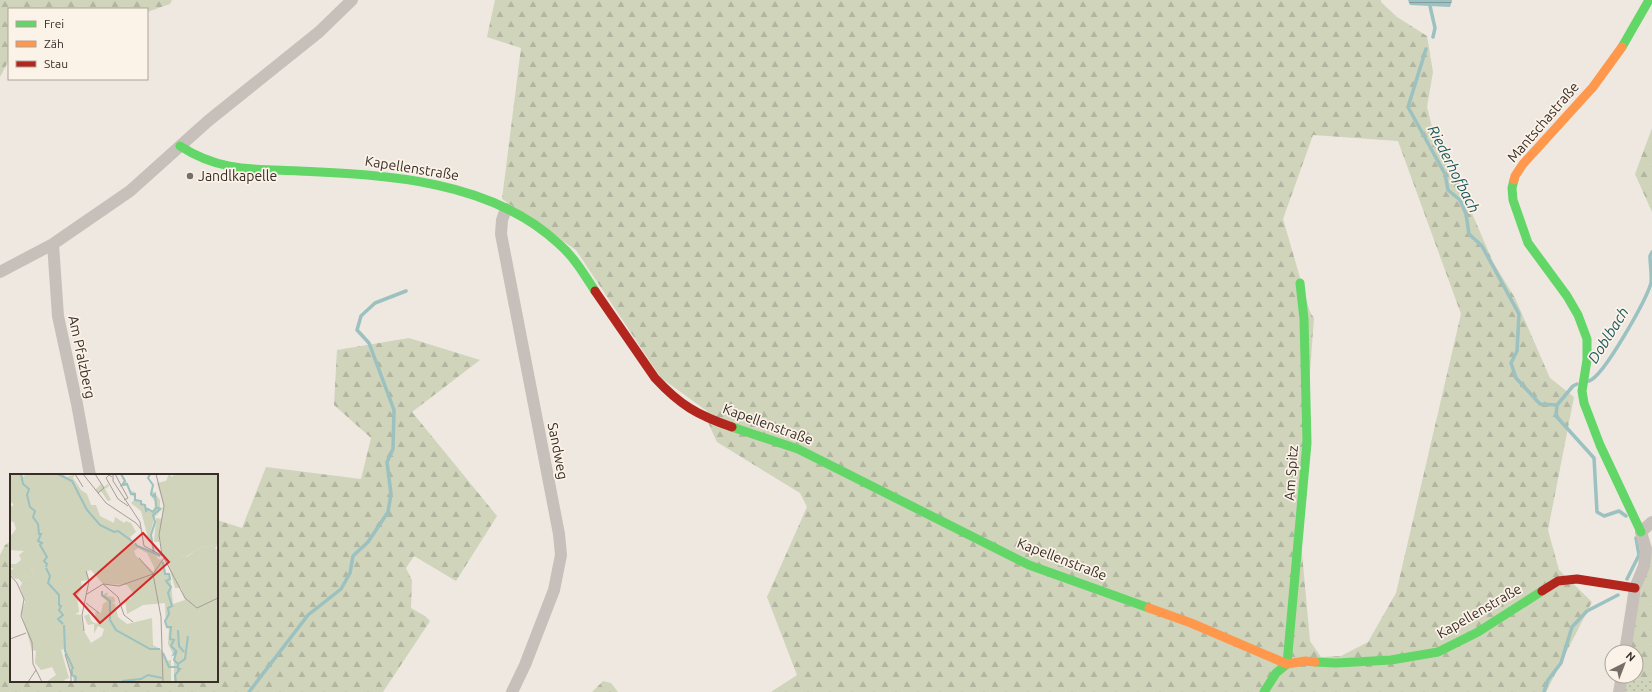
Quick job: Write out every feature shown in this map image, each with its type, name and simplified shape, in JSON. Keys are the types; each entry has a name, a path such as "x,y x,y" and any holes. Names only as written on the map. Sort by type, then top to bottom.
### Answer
{"street":[{"path":"0,272 53,244 130,191 208,121 319,32 352,0"},
{"name":"Mantschastraße","path":"1626,644 1635,588 1644,566 1646,550 1641,532 1620,490 1590,422 1584,403 1582,391 1587,360 1587,339 1578,314 1567,296 1545,269 1528,242 1513,200 1512,188 1515,176 1523,164 1593,88 1621,48 1649,0"},
{"name":"Kapellenstraße","path":"180,146 196,157 225,167 358,174 402,179 441,185 473,194 506,209 534,223 547,233 572,258 655,378 666,391 692,412 798,449 1029,565 1191,623 1287,664 1305,661 1336,663 1392,660 1438,652 1478,632 1558,581 1576,578 1635,588"},
{"name":"Sandweg","path":"506,209 502,220 501,234 562,555 554,590 526,665 512,692"},
{"name":"Am Pfalzberg","path":"53,244 58,316 77,404 90,474"},
{"name":"Am Spitz","path":"1287,664 1307,443 1304,319 1300,283"},
{"path":"1641,532 1652,522"},
{"path":"1264,692 1276,672 1287,664"}],"green space":[{"path":"0,0 172,0 170,4 148,12 148,8 8,8 8,62 0,77"},
{"path":"495,0 1381,0 1381,2 1397,17 1427,36 1433,72 1427,107 1434,135 1452,167 1493,262 1515,298 1550,378 1574,397 1548,530 1559,570 1592,602 1546,692 771,692 797,675 767,597 807,507 800,493 717,442 706,418 707,411 661,378 576,250 502,199 521,48 487,37","holes":["1313,135 1398,141 1461,314 1396,593 1368,642 1341,656 1321,657 1310,641 1299,520 1314,318 1310,312 1283,219"]},
{"path":"1652,128 1652,212 1635,174"},
{"path":"409,338 480,360 412,412 497,516 456,581 414,556 406,568 412,580 411,608 425,616 430,621 383,692 0,692 0,555 5,545 10,542 10,682 218,682 218,520 242,528 266,467 361,479 371,438 334,405 337,350"},
{"path":"1652,549 1652,678 1644,679 1644,644 1627,644"},
{"path":"1652,678 1652,692 1614,692 1616,684 1644,684 1644,679"},
{"path":"603,681 611,683 618,692 592,692"}],"water":[{"path":"1408,0 1452,1 1450,7 1410,5"}],"waterway":[{"name":"Riederhofbach","path":"1430,6 1435,28 1433,37"},
{"name":"Riederhofbach","path":"1426,49 1408,107 1445,174 1448,190 1460,200 1466,214 1469,234 1482,246 1519,314 1517,351 1511,363 1516,378 1540,404 1557,405"},
{"name":"Doblbach","path":"1589,381 1596,376 1614,352 1648,292 1651,283 1650,256 1652,252"},
{"path":"249,692 308,615 341,589 350,573 353,556 368,542 388,512 391,494 387,462 393,449 394,410 369,343 357,330 361,316 375,303 406,291"},
{"name":"Doblbach","path":"1577,384 1573,386 1557,405 1556,416 1594,458 1597,512 1604,516 1619,511 1626,516"},
{"name":"Doblbach","path":"1627,579 1639,555 1636,538"},
{"name":"Doblbach","path":"1544,692 1548,680 1561,663 1572,627 1587,611 1618,595"}],"traffic: fast":[{"path":"1622,47 1649,0"},
{"path":"180,146 209,161 238,168 367,175 436,185 470,194 502,206 532,223 559,244 569,254 595,291"},
{"path":"1514,180 1512,188 1513,200 1528,243 1567,296 1578,315 1587,339 1587,360 1582,391 1584,403 1600,445 1641,532"},
{"path":"1287,664 1307,443 1304,319 1300,283"},
{"path":"732,427 798,449 1029,565 1149,608"},
{"path":"1315,662 1336,663 1391,660 1438,652 1478,632 1542,591"},
{"path":"1264,692 1276,673 1287,664"}],"traffic: slow":[{"path":"1514,180 1523,164 1593,87 1622,47"},
{"path":"1149,608 1191,623 1287,664 1305,661 1315,662"}],"traffic: jam":[{"path":"595,291 655,378 664,387 690,408 709,418 732,427"},
{"path":"1542,591 1558,581 1577,579 1635,588"}],"place":[{"name":"Jandlkapelle","path":"190,176"}]}
